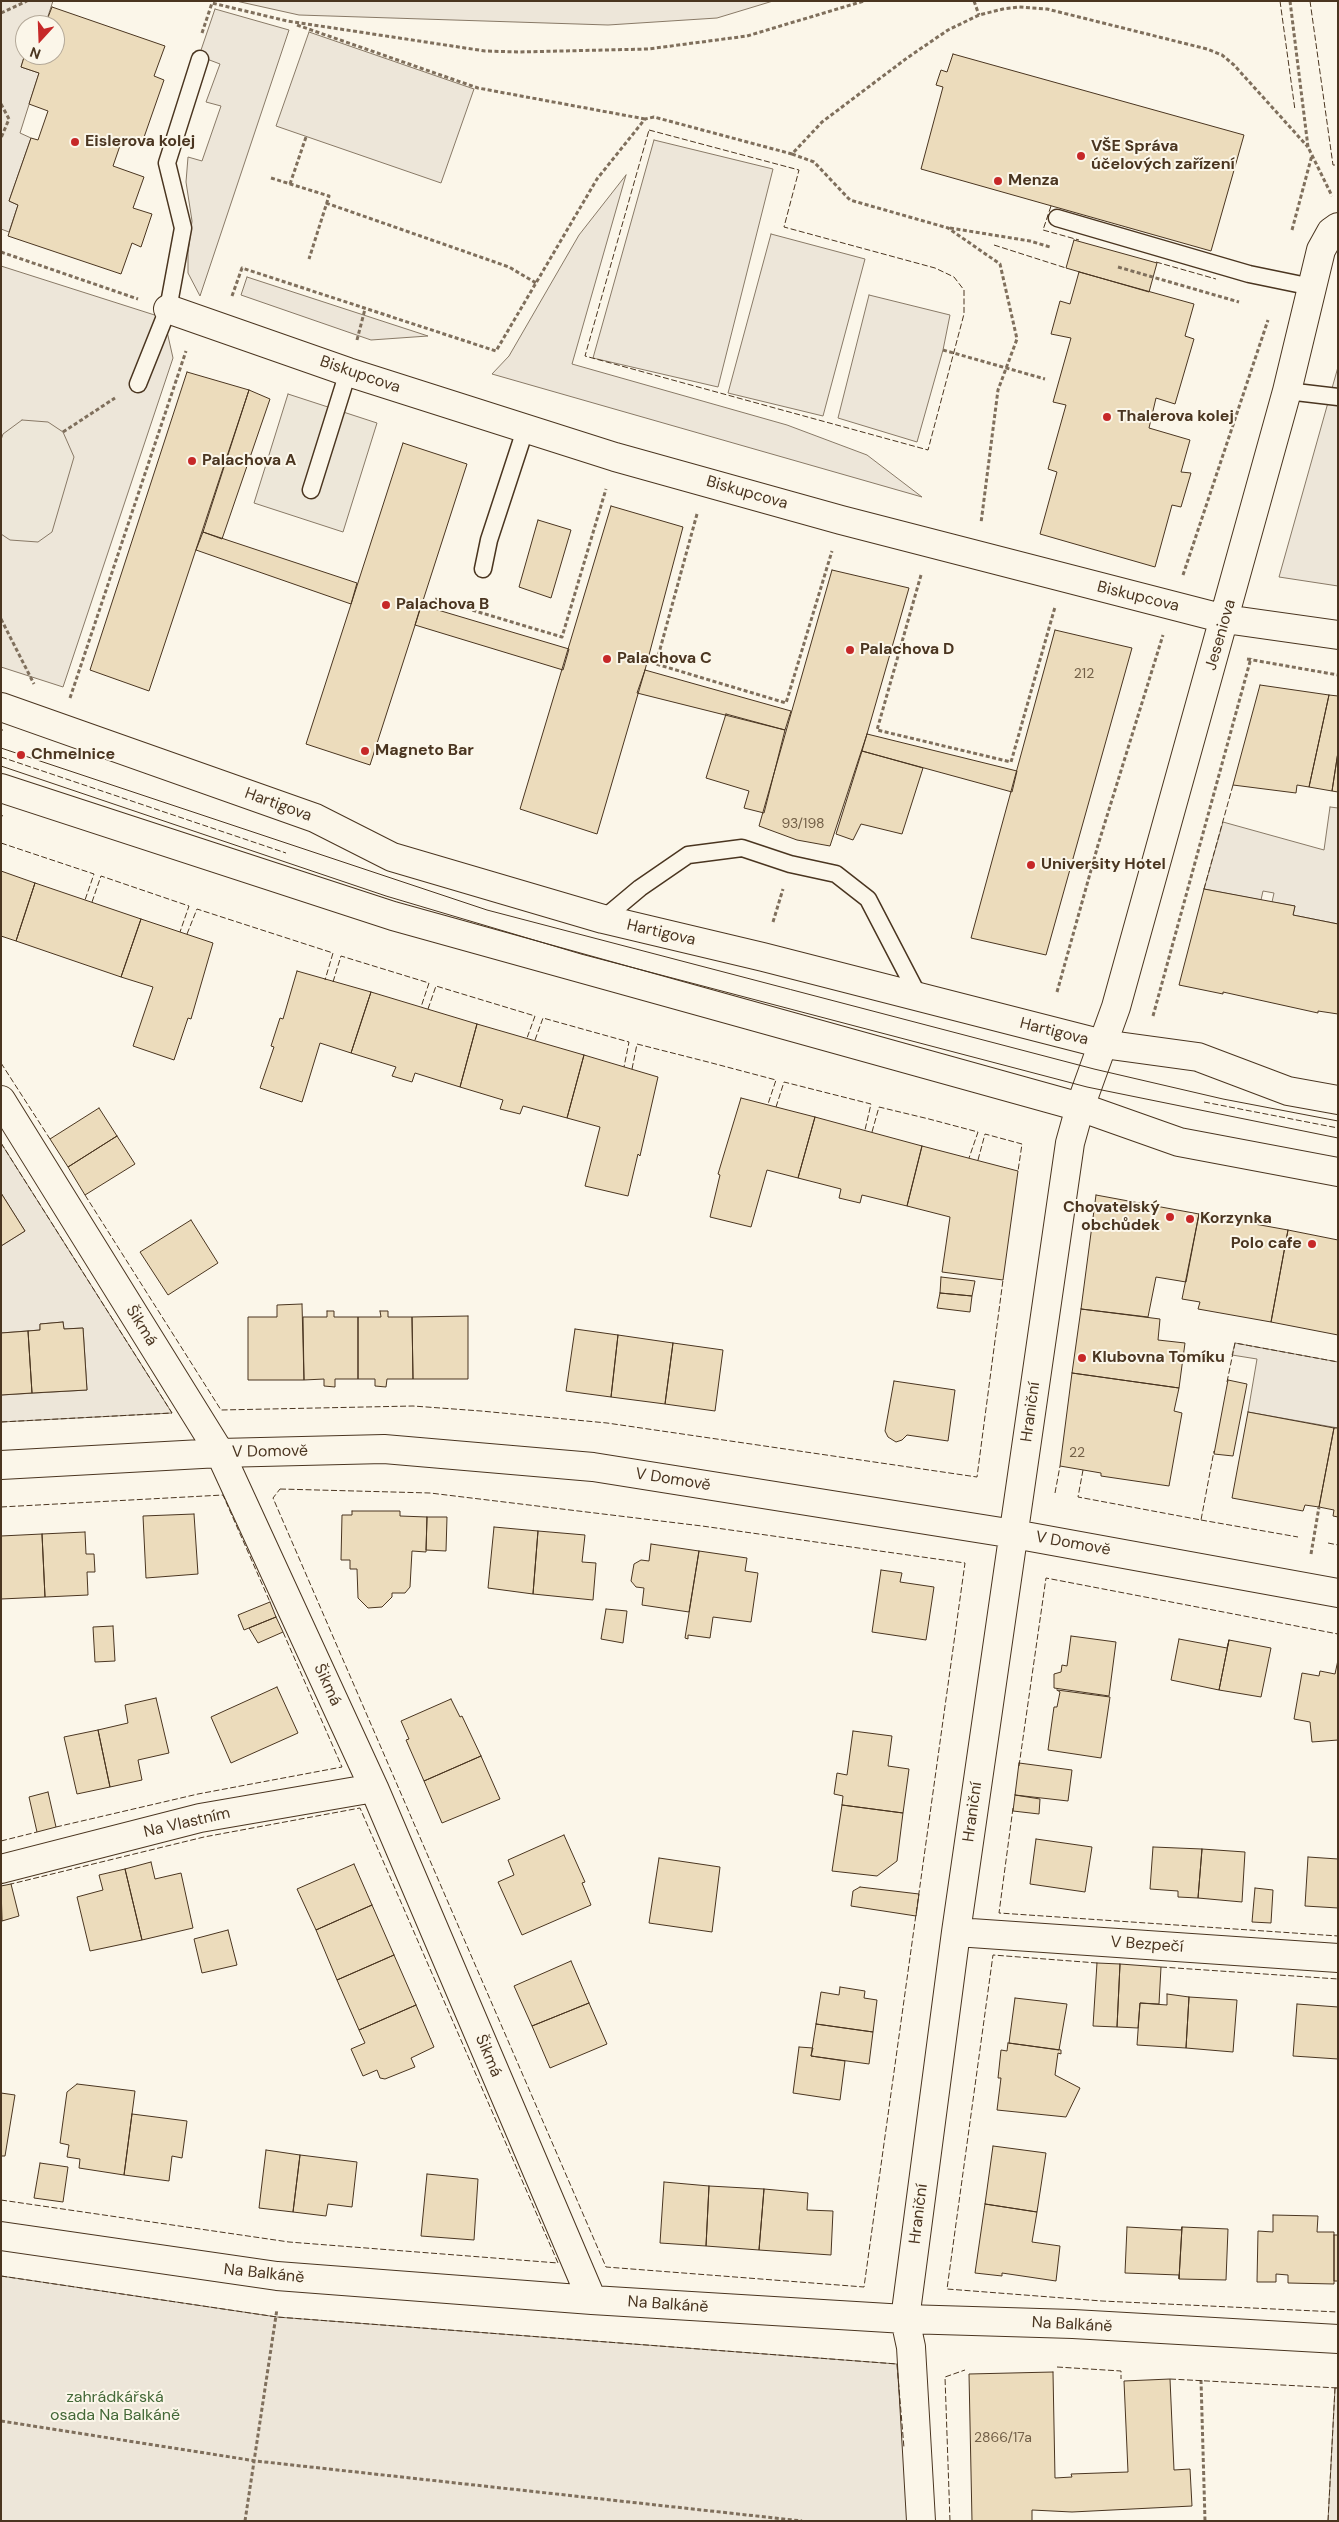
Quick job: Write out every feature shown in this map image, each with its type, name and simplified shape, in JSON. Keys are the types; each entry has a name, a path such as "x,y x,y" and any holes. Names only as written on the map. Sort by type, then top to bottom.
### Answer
{"street":[{"name":"Jeseniova","path":"1080,1107 1116,1007 1225,620 1287,391 1322,250 1331,232 1338,227"},
{"name":"Biskupcova","path":"168,309 348,372 525,430 841,520 1225,620 1338,635"},
{"name":"Hartigova","path":"1,707 315,818 392,857 603,919 1103,1044 1198,1057 1288,1091 1338,1100"},
{"path":"1,788 393,916 1080,1107 1180,1142 1338,1172"},
{"name":"Šikmá","path":"1,1100 220,1453 374,1788 592,2300"},
{"name":"Hraniční","path":"922,2521 911,2347 905,2320 956,1932 1070,1143 1080,1107"},
{"name":"V Domově","path":"1,1464 220,1453 384,1449 593,1467 1014,1534 1338,1592"},
{"name":"Na Vlastním","path":"1,1869 200,1818 374,1788"},
{"name":"V Bezpečí","path":"956,1932 1338,1958"},
{"name":"Na Balkáně","path":"1,2236 277,2276 592,2300 905,2320 1073,2324 1338,2339"}],"lane":[{"path":"138,384 168,309 183,228 167,163 200,59"},
{"path":"1057,218 1250,274 1312,287"},
{"path":"311,490 348,372"},
{"path":"1287,391 1338,397"},
{"path":"483,568 489,540 525,430"},
{"path":"603,919 640,888 688,855 742,848 790,864 836,874 868,900 919,997"}],"path":[{"path":"1,13 27,1"},
{"path":"200,59 195,54 212,2 234,10 287,21 485,51 629,50 747,36 864,1"},
{"path":"974,1 979,15"},
{"path":"1290,1 1308,147"},
{"path":"792,154 822,122 900,63 948,30 979,15 1019,7 1047,9 1214,52 1234,65 1308,147 1334,200"},
{"path":"287,21 478,88 645,119 654,117 792,154 814,162 850,200 948,228 1030,241 1054,248"},
{"path":"1,104 9,119 1,138"},
{"path":"67,706 209,323 242,268 496,351 597,179 645,119"},
{"path":"290,184 306,136"},
{"path":"272,178 329,196 309,259"},
{"path":"326,203 509,267 536,283"},
{"path":"948,228 1000,264 1017,338 998,390 977,556"},
{"path":"1,252 168,309"},
{"path":"943,350 1006,366 1045,379"},
{"path":"63,432 138,384"},
{"path":"435,599 562,637 615,457"},
{"path":"706,482 656,664 786,703 841,520"},
{"path":"930,542 877,730 1011,762 1063,578"},
{"path":"1,619 38,691"},
{"path":"1153,1016 1246,675 1262,624"},
{"path":"1313,1541 1319,1508"},
{"path":"245,2521 256,2461 277,2317 277,2276"},
{"path":"1201,2380 1205,2521"},
{"path":"1,2421 256,2461 802,2521"}],"green space":[{"path":"1,1 53,1 48,15 15,15 15,65 22,65 21,67 39,73 20,133 31,138 9,201 18,205 9,232 1,229"},
{"path":"236,1 773,1 717,18 608,25 299,15"},
{"path":"215,9 289,30 200,296 188,273 188,253 192,221 186,182 188,157 202,161 221,106 206,102 220,64 199,56"},
{"path":"309,32 474,89 441,183 276,126"},
{"path":"654,140 773,169 718,387 593,358"},
{"path":"626,175 572,364 787,425 867,455 922,497 492,374 509,356 579,235"},
{"path":"771,234 865,259 823,416 728,393"},
{"path":"1,266 164,318 173,358 63,687 1,667"},
{"path":"247,277 428,336 371,340 241,295"},
{"path":"869,295 950,315 943,350 917,442 838,418"},
{"path":"1338,367 1338,586 1279,577"},
{"path":"1330,807 1338,808 1338,924 1293,915 1295,906 1272,902 1274,893 1263,891 1261,900 1204,889 1223,822 1324,850"},
{"path":"1,1143 172,1413 1,1422 1,1395 87,1390 83,1328 64,1329 63,1322 40,1324 40,1330 1,1333 1,1246 25,1231 1,1193"},
{"path":"1235,1343 1338,1362 1338,1428 1248,1412 1257,1359 1232,1355"},
{"name":"zahrádkářská osada Na Balkáně","path":"1,2276 277,2317 897,2364 909,2521 1,2521"},
{"path":"1335,2388 1338,2388 1338,2521 1328,2521"}],"shaded area":[{"path":"288,394 377,423 343,532 254,503"},
{"path":"22,420 48,422 63,432 74,457 52,532 38,542 10,540 1,534 1,440 3,434"}],"building":[{"name":"Eislerova kolej","path":"52,7 165,46 154,76 164,80 142,143 123,137 113,166 144,177 133,208 152,214 141,247 132,243 121,274 8,236 18,205 9,201 31,138 38,140 48,111 29,104 39,73 21,67 22,65 65,65 65,15 49,15"},
{"name":"VŠE Správa účelových zařízení","path":"953,54 1244,135 1211,251 921,169 943,87 936,85 941,70 947,72"},
{"path":"1074,240 1157,263 1149,292 1066,268"},
{"name":"Thalerova kolej","path":"1079,272 1194,304 1185,336 1194,339 1175,404 1156,398 1149,428 1190,440 1181,472 1191,473 1181,507 1172,505 1155,567 1040,534 1057,472 1048,469 1066,405 1053,402 1071,338 1051,334 1060,301 1070,304"},
{"name":"Palachova A","path":"187,372 249,390 149,691 90,670"},
{"path":"249,390 270,399 222,539 203,532"},
{"name":"Palachova B","path":"403,443 467,464 370,765 306,744"},
{"name":"Palachova C","path":"611,506 683,527 645,670 597,834 520,809"},
{"path":"538,520 571,530 551,598 519,587"},
{"path":"203,532 357,583 351,604 196,550"},
{"name":"Palachova D","path":"832,570 909,588 867,734 830,846 797,840 759,826"},
{"path":"421,605 569,649 563,670 415,625"},
{"name":"University Hotel","path":"1055,630 1132,648 1046,955 971,938"},
{"path":"645,670 791,711 785,730 637,693"},
{"path":"1260,685 1329,695 1309,787 1297,785 1296,793 1233,785"},
{"path":"1329,695 1338,696 1338,752 1332,791 1309,787"},
{"path":"726,714 785,730 764,813 744,808 749,791 706,778"},
{"path":"867,734 1017,771 1012,792 862,751"},
{"path":"862,751 923,768 902,834 861,824 853,840 836,834"},
{"path":"1338,752 1338,792 1332,791"},
{"path":"1,871 35,883 16,941 1,936"},
{"path":"35,883 141,919 121,977 16,941"},
{"path":"1204,889 1295,906 1293,915 1338,924 1338,1014 1318,1011 1318,1013 1223,992 1223,994 1179,985"},
{"path":"141,919 213,943 191,1019 188,1018 174,1060 133,1046 153,987 121,977"},
{"path":"297,971 371,992 351,1053 320,1043 302,1102 260,1088 274,1047 271,1046 280,1018 283,1019"},
{"path":"371,992 477,1024 460,1087 415,1073 412,1082 392,1076 396,1067 351,1053"},
{"path":"477,1024 584,1055 567,1118 523,1106 520,1114 500,1109 503,1100 460,1087"},
{"path":"584,1055 658,1077 640,1156 638,1154 628,1196 585,1186 600,1127 567,1118"},
{"path":"741,1098 815,1117 798,1178 767,1170 751,1227 710,1217 720,1175 718,1174"},
{"path":"99,1108 117,1136 68,1167 50,1139"},
{"path":"815,1117 922,1146 907,1206 862,1195 860,1203 839,1198 841,1189 798,1178"},
{"path":"117,1136 135,1164 85,1195 68,1167"},
{"path":"922,1146 1018,1171 1003,1280 942,1272 950,1217 907,1206"},
{"path":"1,1193 25,1231 1,1246"},
{"path":"1096,1195 1199,1214 1186,1282 1156,1277 1148,1317 1081,1309"},
{"path":"1199,1214 1288,1230 1271,1322 1198,1309 1200,1302 1182,1299"},
{"path":"191,1220 218,1263 168,1295 140,1252"},
{"path":"1288,1230 1338,1240 1338,1335 1271,1322"},
{"path":"941,1277 975,1281 972,1296 940,1293"},
{"path":"940,1293 972,1296 970,1312 937,1308"},
{"path":"302,1304 304,1380 248,1380 248,1317 277,1317 277,1305"},
{"path":"1081,1309 1160,1319 1158,1340 1185,1343 1179,1388 1072,1373"},
{"path":"327,1311 334,1311 334,1317 358,1317 358,1379 335,1379 335,1387 324,1386 324,1379 304,1380 303,1317 327,1317"},
{"path":"380,1311 388,1311 388,1317 412,1317 413,1379 387,1379 386,1387 375,1386 375,1379 358,1379 358,1317 381,1317"},
{"path":"468,1316 468,1379 413,1379 412,1317"},
{"path":"63,1322 64,1329 83,1328 87,1390 32,1393 28,1331 40,1330 40,1324"},
{"path":"575,1329 618,1335 611,1397 566,1391"},
{"path":"28,1331 32,1393 1,1395 1,1333"},
{"path":"618,1335 673,1343 665,1404 611,1397"},
{"path":"673,1343 723,1350 715,1411 665,1404"},
{"path":"1072,1373 1179,1388 1174,1411 1182,1413 1169,1486 1101,1476 1101,1473 1060,1466"},
{"path":"1228,1380 1247,1384 1233,1456 1214,1454"},
{"path":"894,1381 955,1390 948,1441 907,1435 902,1440 896,1442 888,1437 885,1431"},
{"path":"1248,1412 1334,1428 1319,1507 1305,1505 1303,1511 1232,1498"},
{"path":"1334,1428 1338,1428 1338,1517 1333,1516 1334,1510 1319,1507"},
{"path":"352,1511 400,1511 400,1516 427,1517 426,1552 412,1551 410,1587 405,1593 392,1593 392,1597 382,1607 368,1608 358,1598 357,1569 350,1569 350,1560 341,1560 342,1515 352,1515"},
{"path":"194,1514 198,1574 146,1578 143,1516"},
{"path":"427,1517 447,1517 446,1551 426,1550"},
{"path":"494,1527 538,1531 533,1594 488,1588"},
{"path":"538,1531 585,1535 582,1562 596,1563 593,1600 533,1594"},
{"path":"85,1532 86,1554 94,1554 95,1572 87,1572 88,1595 45,1597 42,1534"},
{"path":"42,1534 45,1597 1,1599 1,1536"},
{"path":"651,1544 699,1551 689,1612 642,1605 644,1588 636,1587 631,1581 634,1564 641,1560 649,1561"},
{"path":"699,1551 747,1558 745,1571 758,1573 751,1622 713,1617 710,1638 688,1635 688,1639 685,1638"},
{"path":"881,1570 902,1573 900,1582 934,1587 926,1640 872,1632"},
{"path":"270,1602 276,1617 244,1630 238,1615"},
{"path":"606,1609 627,1611 623,1643 601,1639"},
{"path":"276,1617 283,1632 258,1643 249,1628"},
{"path":"113,1626 115,1661 95,1662 93,1627"},
{"path":"1071,1636 1116,1642 1109,1696 1054,1688 1054,1674 1061,1672 1062,1665 1067,1666"},
{"path":"1179,1639 1227,1648 1229,1640 1219,1690 1171,1680"},
{"path":"1229,1640 1271,1648 1261,1697 1219,1690"},
{"path":"1338,1660 1338,1740 1312,1742 1310,1722 1294,1719 1302,1673 1319,1676 1320,1671 1335,1674"},
{"path":"277,1687 298,1733 231,1763 211,1717"},
{"path":"1057,1690 1110,1697 1101,1758 1048,1750 1054,1707 1057,1707 1060,1692"},
{"path":"156,1698 169,1753 138,1760 142,1780 110,1787 98,1730 128,1723 125,1705"},
{"path":"451,1699 460,1717 462,1716 481,1756 424,1781 406,1740 409,1739 401,1721"},
{"path":"98,1730 110,1787 77,1794 64,1737"},
{"path":"853,1731 892,1736 888,1766 909,1769 903,1813 842,1805 843,1796 834,1794 837,1773 847,1775"},
{"path":"481,1756 500,1799 442,1823 424,1781"},
{"path":"1019,1763 1072,1770 1068,1801 1015,1795"},
{"path":"48,1792 56,1827 37,1832 29,1797"},
{"path":"1015,1795 1040,1799 1039,1814 1013,1811"},
{"path":"842,1805 903,1813 897,1861 877,1876 832,1871"},
{"path":"564,1835 585,1882 582,1883 591,1905 522,1935 498,1882 514,1875 508,1860"},
{"path":"1036,1839 1092,1847 1085,1892 1030,1884"},
{"path":"1153,1847 1202,1849 1198,1898 1178,1897 1178,1891 1150,1889"},
{"path":"1202,1849 1245,1852 1242,1902 1198,1898"},
{"path":"1308,1857 1338,1859 1338,1908 1305,1906"},
{"path":"659,1858 720,1867 712,1932 649,1923"},
{"path":"151,1862 155,1879 181,1873 193,1928 142,1940 125,1869"},
{"path":"354,1864 372,1905 316,1930 297,1889"},
{"path":"125,1869 142,1940 90,1951 77,1897 103,1890 99,1875"},
{"path":"11,1884 19,1916 2,1921 1,1886"},
{"path":"860,1887 919,1894 916,1916 851,1906 853,1891"},
{"path":"1255,1888 1273,1890 1271,1923 1252,1922"},
{"path":"372,1905 394,1955 337,1980 316,1930"},
{"path":"228,1930 237,1965 202,1973 194,1939"},
{"path":"394,1955 416,2005 359,2030 337,1980"},
{"path":"571,1961 589,2003 532,2026 514,1986"},
{"path":"1097,1963 1120,1964 1117,2027 1093,2026"},
{"path":"1120,1964 1161,1967 1159,2004 1140,2003 1138,2028 1117,2027"},
{"path":"840,1987 865,1991 864,1998 877,2000 873,2032 816,2024 821,1992 839,1995"},
{"path":"1167,1994 1189,1997 1186,2048 1137,2045 1140,2003 1167,2005"},
{"path":"1189,1997 1237,2000 1233,2052 1186,2048"},
{"path":"1015,1998 1067,2004 1059,2050 1009,2043"},
{"path":"589,2003 607,2044 550,2068 532,2026"},
{"path":"1297,2004 1338,2007 1338,2059 1293,2056"},
{"path":"416,2005 434,2047 411,2058 415,2067 385,2079 380,2078 377,2070 363,2076 351,2049 365,2043 359,2030"},
{"path":"816,2024 873,2032 869,2064 811,2056"},
{"path":"1008,2043 1061,2050 1061,2054 1058,2053 1055,2075 1080,2088 1066,2117 997,2110 1001,2078 998,2078 1001,2050 1007,2051"},
{"path":"799,2047 813,2048 811,2056 845,2061 840,2100 793,2093"},
{"path":"77,2084 135,2091 124,2175 79,2168 80,2159 67,2157 69,2145 60,2143 67,2092"},
{"path":"1,2093 15,2095 5,2156 1,2156"},
{"path":"132,2114 187,2121 182,2158 172,2156 169,2181 124,2175"},
{"path":"993,2146 1046,2153 1037,2212 985,2204"},
{"path":"266,2150 300,2155 293,2212 259,2208"},
{"path":"300,2155 357,2162 352,2207 328,2204 326,2216 293,2212"},
{"path":"40,2163 68,2167 63,2202 34,2198"},
{"path":"427,2174 478,2179 474,2240 421,2236"},
{"path":"664,2182 709,2186 706,2246 660,2243"},
{"path":"709,2186 764,2189 759,2250 706,2246"},
{"path":"764,2189 808,2193 807,2210 833,2211 831,2255 759,2250"},
{"path":"985,2204 1037,2212 1032,2242 1060,2246 1056,2281 1002,2273 1002,2276 975,2273"},
{"path":"1273,2215 1318,2216 1317,2232 1334,2232 1334,2284 1288,2283 1288,2275 1276,2274 1276,2282 1257,2282 1258,2231 1273,2232"},
{"path":"1127,2227 1181,2230 1182,2227 1179,2279 1179,2275 1125,2273"},
{"path":"1182,2227 1228,2229 1226,2280 1179,2279"},
{"path":"1334,2235 1338,2235 1338,2281 1334,2281"},
{"path":"1053,2372 1055,2478 1072,2477 1071,2474 1128,2472 1124,2381 1170,2379 1174,2470 1190,2469 1192,2506 1072,2512 1032,2510 1032,2521 972,2521 969,2374"}],"tram line":[{"path":"1,748 487,910 1094,1069 1223,1099 1338,1121"},
{"path":"1,766 386,896 581,954 1087,1087 1338,1138"}],"fence":[{"path":"1280,1 1295,110"},
{"path":"1310,1 1333,165 1338,165"},
{"path":"649,130 799,170 784,227 935,268 954,277 964,290 964,314 928,450 585,356 649,130"},
{"path":"1051,206 1043,230 1079,240"},
{"path":"994,245 1066,268"},
{"path":"1156,262 1216,279"},
{"path":"1,757 286,853"},
{"path":"1204,889 1233,785"},
{"path":"1,843 94,874 85,900"},
{"path":"92,902 101,876 189,906 180,932"},
{"path":"187,934 197,909 333,953 325,980"},
{"path":"333,982 341,956 429,983 421,1007"},
{"path":"428,1009 436,986 535,1016 527,1038"},
{"path":"535,1040 543,1018 629,1042 624,1067"},
{"path":"632,1069 637,1044 708,1062 776,1080 768,1104"},
{"path":"1,1063 50,1139"},
{"path":"776,1107 784,1082 871,1104 865,1130"},
{"path":"1204,1102 1338,1128"},
{"path":"872,1132 879,1107 978,1132 969,1158"},
{"path":"978,1160 985,1134 1022,1144 1018,1171"},
{"path":"1,1143 172,1413 1,1422"},
{"path":"85,1195 221,1410 413,1406 481,1411 607,1423 977,1477 1003,1280"},
{"path":"1227,1382 1235,1343 1338,1362"},
{"path":"1083,1470 1078,1497 1201,1520 1214,1451"},
{"path":"1055,1493 1060,1466"},
{"path":"280,1489 430,1493 702,1526 965,1563 864,2287 606,2267 273,1498 280,1489"},
{"path":"1,1507 223,1495 270,1602"},
{"path":"1201,1520 1298,1537"},
{"path":"1328,1543 1338,1545"},
{"path":"1019,1766 1046,1578 1338,1634"},
{"path":"56,1827 198,1794 342,1767 283,1632"},
{"path":"1,2200 289,2242 558,2263 360,1808 204,1837 11,1884"},
{"path":"1013,1808 999,1913 1338,1936"},
{"path":"1,1841 37,1832"},
{"path":"1097,1963 993,1955 947,2289 1102,2301 1338,2312"},
{"path":"1161,1967 1338,1979"},
{"path":"1,2276 277,2317 897,2364 904,2448"},
{"path":"1057,2367 1121,2371 1121,2379"},
{"path":"950,2521 945,2377 965,2370"},
{"path":"1170,2379 1338,2388"},
{"path":"1328,2521 1335,2388"}],"place":[{"name":"Eislerova kolej","path":"75,142"},
{"name":"VŠE Správa účelových zařízení","path":"1081,156"},
{"name":"Menza","path":"998,181"},
{"name":"Thalerova kolej","path":"1107,417"},
{"name":"Palachova A","path":"192,461"},
{"name":"Palachova B","path":"386,605"},
{"name":"Palachova D","path":"850,650"},
{"name":"Palachova C","path":"607,659"},
{"name":"Magneto Bar","path":"365,751"},
{"name":"Chmelnice","path":"21,755"},
{"name":"University Hotel","path":"1031,865"},
{"name":"Chovatelský obchůdek","path":"1170,1217"},
{"name":"Korzynka","path":"1190,1219"},
{"name":"Polo cafe","path":"1312,1244"},
{"name":"Klubovna Tomíku","path":"1082,1358"}]}
